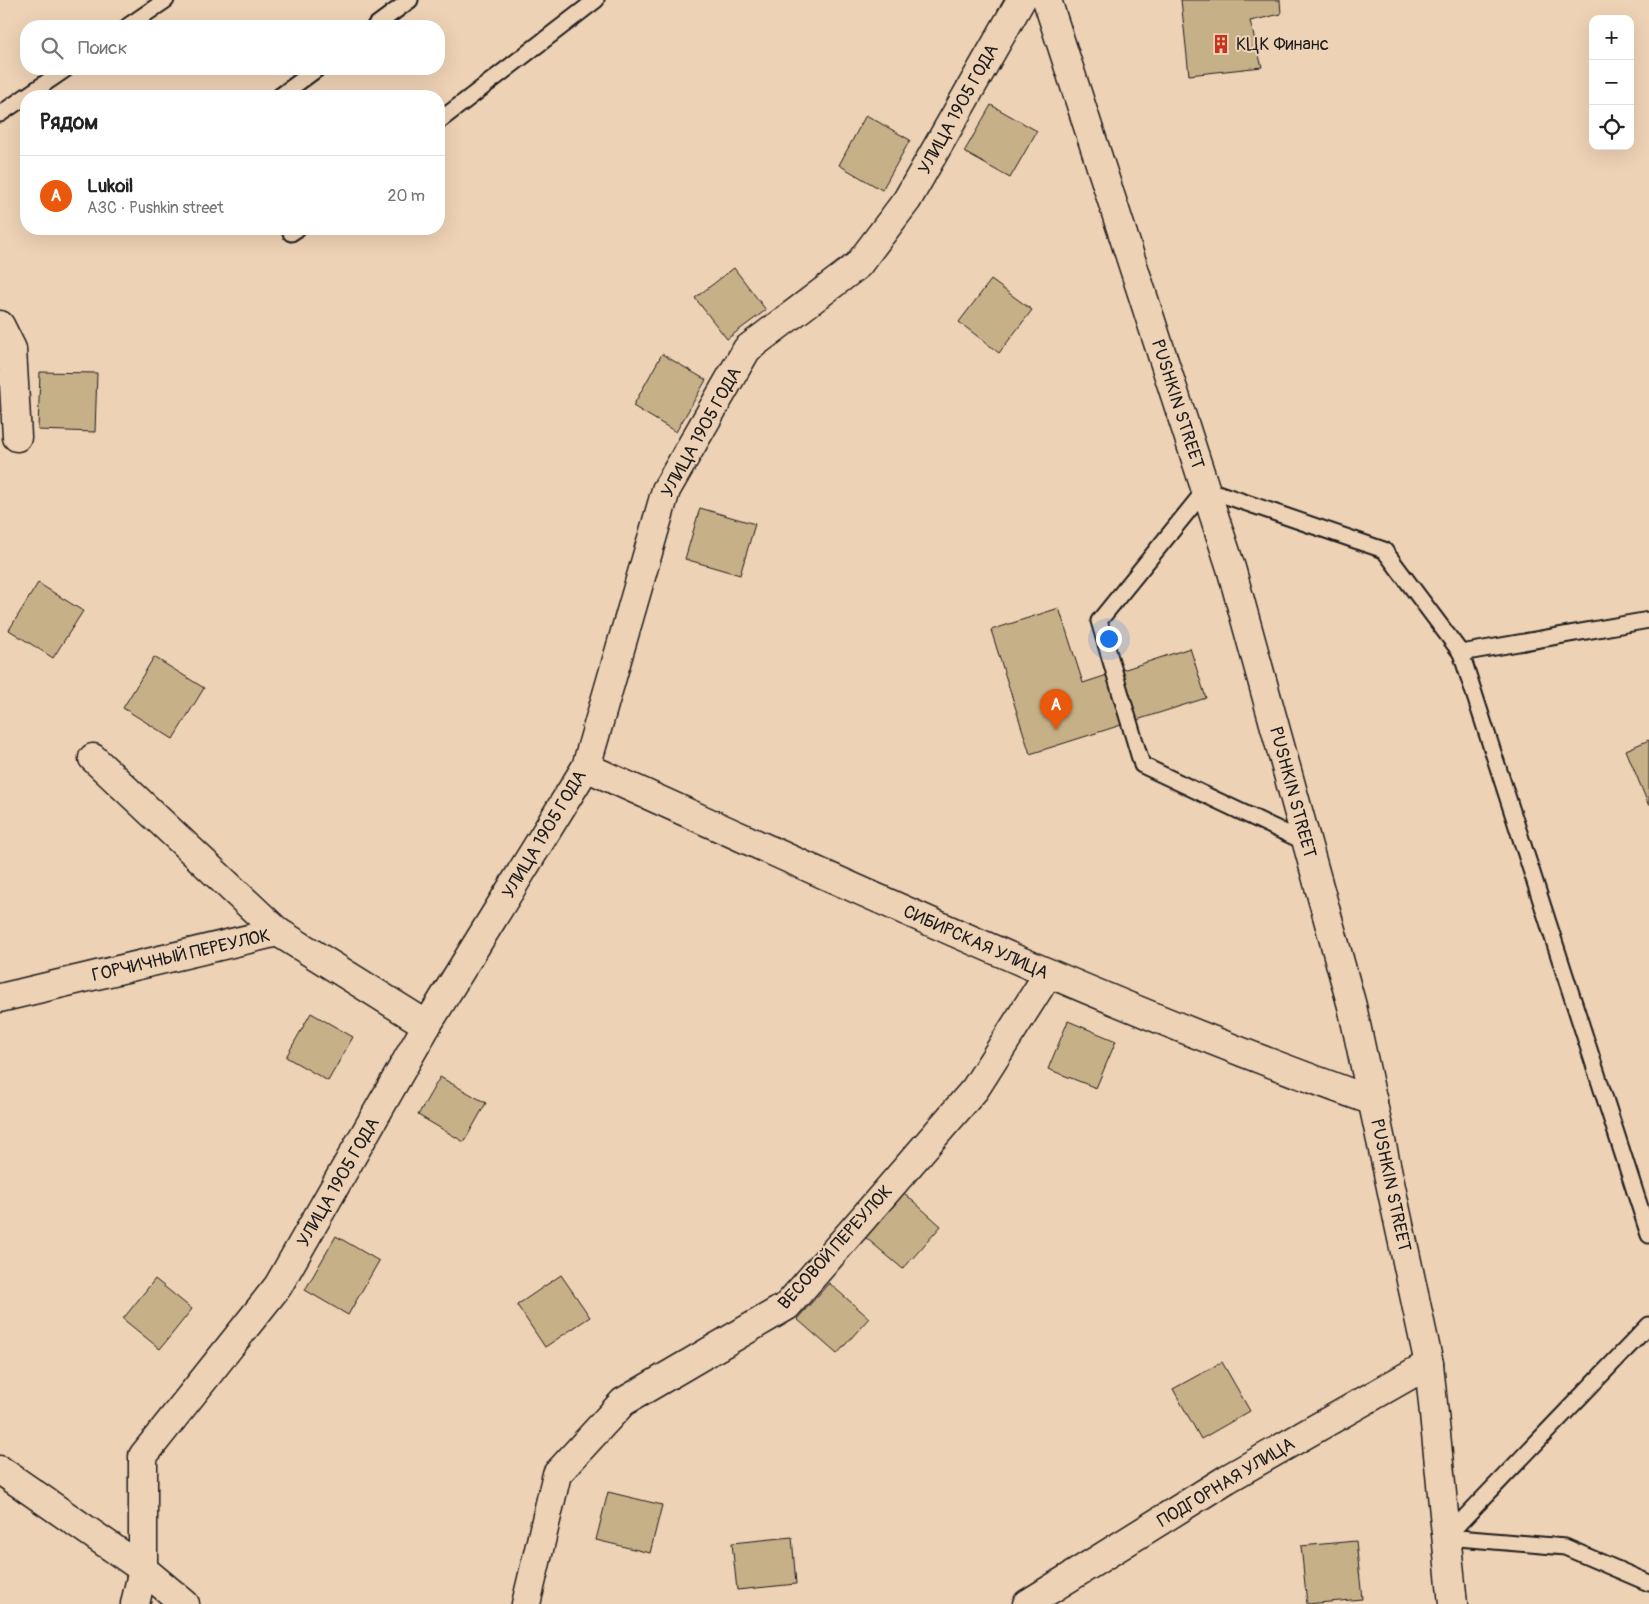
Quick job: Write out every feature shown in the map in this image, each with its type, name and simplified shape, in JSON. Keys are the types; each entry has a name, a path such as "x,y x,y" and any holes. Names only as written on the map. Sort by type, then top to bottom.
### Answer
{"street":[{"name":"УЛИЦА 1905 ГОДА","path":"135,1604 143,1569 143,1456 278,1286 428,1025 586,767 666,490 747,349 858,265 907,200 1021,0"},
{"name":"PUSHKIN STREET","path":"1047,0 1232,568 1352,1006 1429,1364 1452,1604"},
{"path":"0,325 12,349 17,437"},
{"path":"93,758 278,932"},
{"name":"СИБИРСКАЯ УЛИЦА","path":"586,767 1048,974 1287,1070 1373,1101"},
{"name":"ГОРЧИЧНЫЙ ПЕРЕУЛОК","path":"0,998 278,932 428,1025"},
{"name":"ВЕСОВОЙ ПЕРЕУЛОК","path":"526,1604 557,1474 623,1402 787,1306 975,1089 1048,974"},
{"name":"ПОДГОРНАЯ УЛИЦА","path":"1027,1604 1227,1479 1429,1364"},
{"path":"0,1470 143,1569 186,1604"}],"lane":[{"path":"137,20 166,0"},
{"path":"383,20 410,0"},
{"path":"445,116 596,0"},
{"path":"35,90 57,75"},
{"path":"288,90 309,75"},
{"path":"0,114 20,100"},
{"path":"1308,843 1142,765 1099,621 1206,489 1384,550 1461,653 1649,1235"},
{"path":"1461,653 1649,620"},
{"path":"1446,1537 1649,1325"},
{"path":"1446,1537 1565,1547 1649,1583"}],"building":[{"name":"КЦК Финанс","path":"1181,0 1280,0 1281,14 1250,21 1262,67 1189,75"},
{"path":"991,105 1037,131 1010,178 964,152"},
{"path":"866,115 910,140 882,190 839,165"},
{"path":"734,268 766,310 727,339 695,298"},
{"path":"991,280 1032,310 999,353 959,322"},
{"path":"662,354 706,380 676,432 633,406"},
{"path":"40,372 97,373 95,432 38,430"},
{"path":"700,508 755,524 740,575 685,559"},
{"path":"38,583 83,611 53,658 9,630"},
{"path":"1059,608 1083,683 1190,648 1206,698 1030,754 991,630"},
{"path":"154,657 204,688 173,739 123,708"},
{"path":"1649,740 1649,806 1626,750"},
{"path":"311,1013 353,1037 328,1081 286,1057"},
{"path":"1068,1021 1116,1041 1096,1088 1048,1069"},
{"path":"440,1077 486,1103 464,1142 418,1115"},
{"path":"904,1193 941,1226 903,1269 865,1237"},
{"path":"336,1236 379,1261 348,1315 305,1290"},
{"path":"561,1275 590,1317 545,1347 517,1305"},
{"path":"155,1279 192,1309 160,1349 123,1319"},
{"path":"829,1283 869,1318 837,1354 797,1319"},
{"path":"1222,1362 1250,1411 1201,1439 1173,1389"},
{"path":"608,1492 662,1505 650,1553 596,1540"},
{"path":"792,1537 796,1584 737,1590 732,1543"},
{"path":"1356,1541 1362,1599 1307,1604 1301,1546"}],"place":[{"name":"КЦК Финанс","path":"1221,44"},
{"name":"Lukoil","path":"1056,730"}]}
